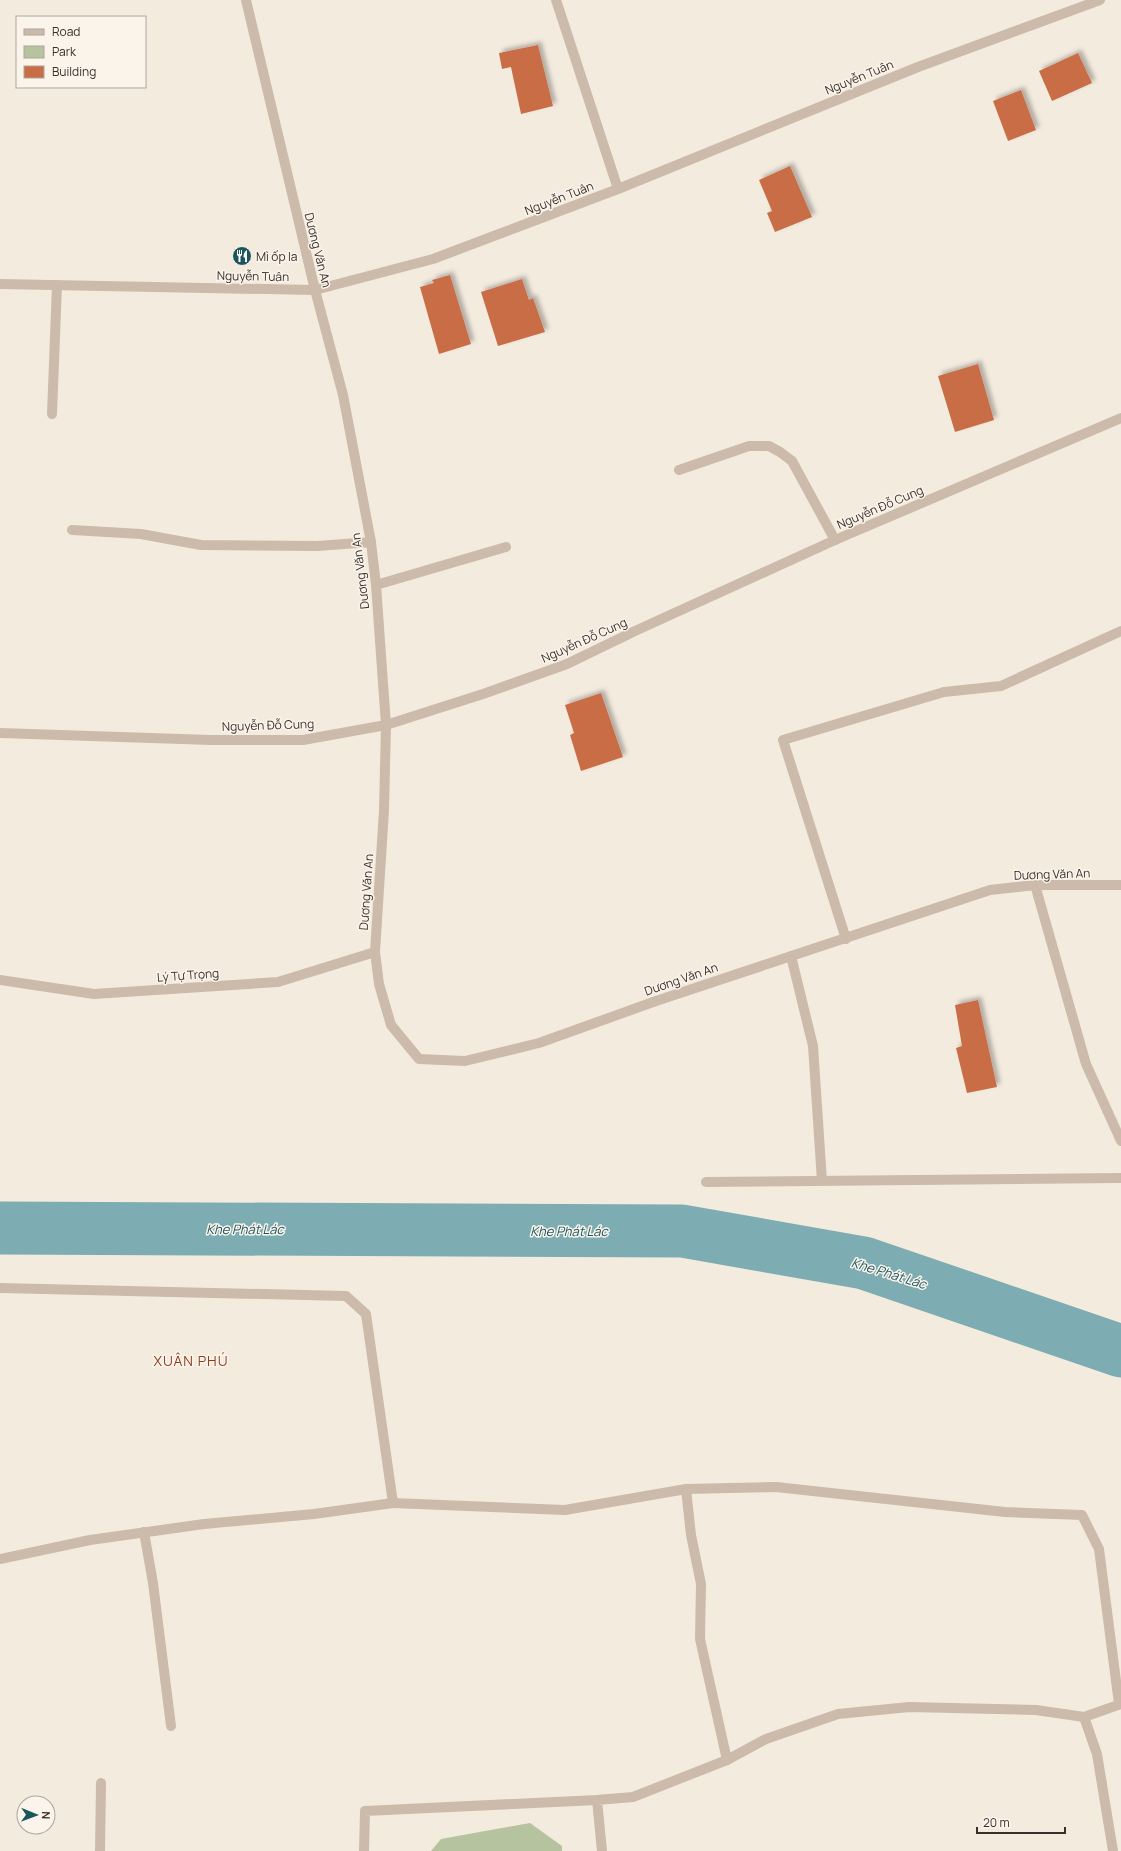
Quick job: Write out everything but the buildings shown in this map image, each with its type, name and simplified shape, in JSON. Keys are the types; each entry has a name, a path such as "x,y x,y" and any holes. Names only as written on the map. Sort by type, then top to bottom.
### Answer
{"street":[{"name":"Dương Văn An","path":"246,0 315,290 343,395 371,542 376,585 386,725 384,810 375,952 379,984 391,1025 419,1059 465,1061 539,1043 656,1001 990,890 1035,885 1121,886"},
{"path":"556,0 618,189"},
{"name":"Nguyễn Tuân","path":"0,284 315,290 433,259 618,189 918,67 1100,0"},
{"path":"52,414 57,285"},
{"name":"Nguyễn Đỗ Cung","path":"0,733 211,740 303,740 386,725 483,694 567,664 635,631 835,540 1121,418"},
{"path":"679,470 749,446 769,446 792,461 835,540"},
{"path":"72,530 141,534 201,545 317,546 371,542"},
{"path":"376,585 506,547"},
{"path":"846,938 783,740 944,692 1001,686 1121,631"},
{"path":"1035,885 1086,1064 1121,1141"},
{"name":"Lý Tự Trọng","path":"0,980 94,994 278,982 375,952"},
{"path":"791,956 813,1046 822,1181"},
{"path":"706,1182 1121,1178"},
{"path":"0,1288 346,1296 366,1314 393,1503"},
{"path":"0,1559 90,1540 144,1532 204,1524 314,1514 393,1503 565,1510 686,1490 776,1487 1005,1512 1082,1515 1099,1550 1120,1704 1084,1717 1036,1710 909,1706 838,1714 766,1739 727,1760 633,1796 597,1800 365,1811 364,1851"},
{"path":"686,1490 691,1535 701,1584 700,1639 727,1760"},
{"path":"144,1532 153,1583 171,1726"},
{"path":"1084,1717 1097,1754 1113,1851"},
{"path":"100,1851 101,1784"},
{"path":"597,1800 602,1851"}],"green space":[{"path":"530,1823 562,1846 562,1851 431,1851 441,1839"}],"waterway":[{"name":"Khe Phát Lác","path":"0,1228 682,1231 864,1263 1121,1351"}],"place":[{"name":"Mì ốp la","path":"242,256"}],"district":[{"name":"XUÂN PHÚ","path":"191,1360"}]}
